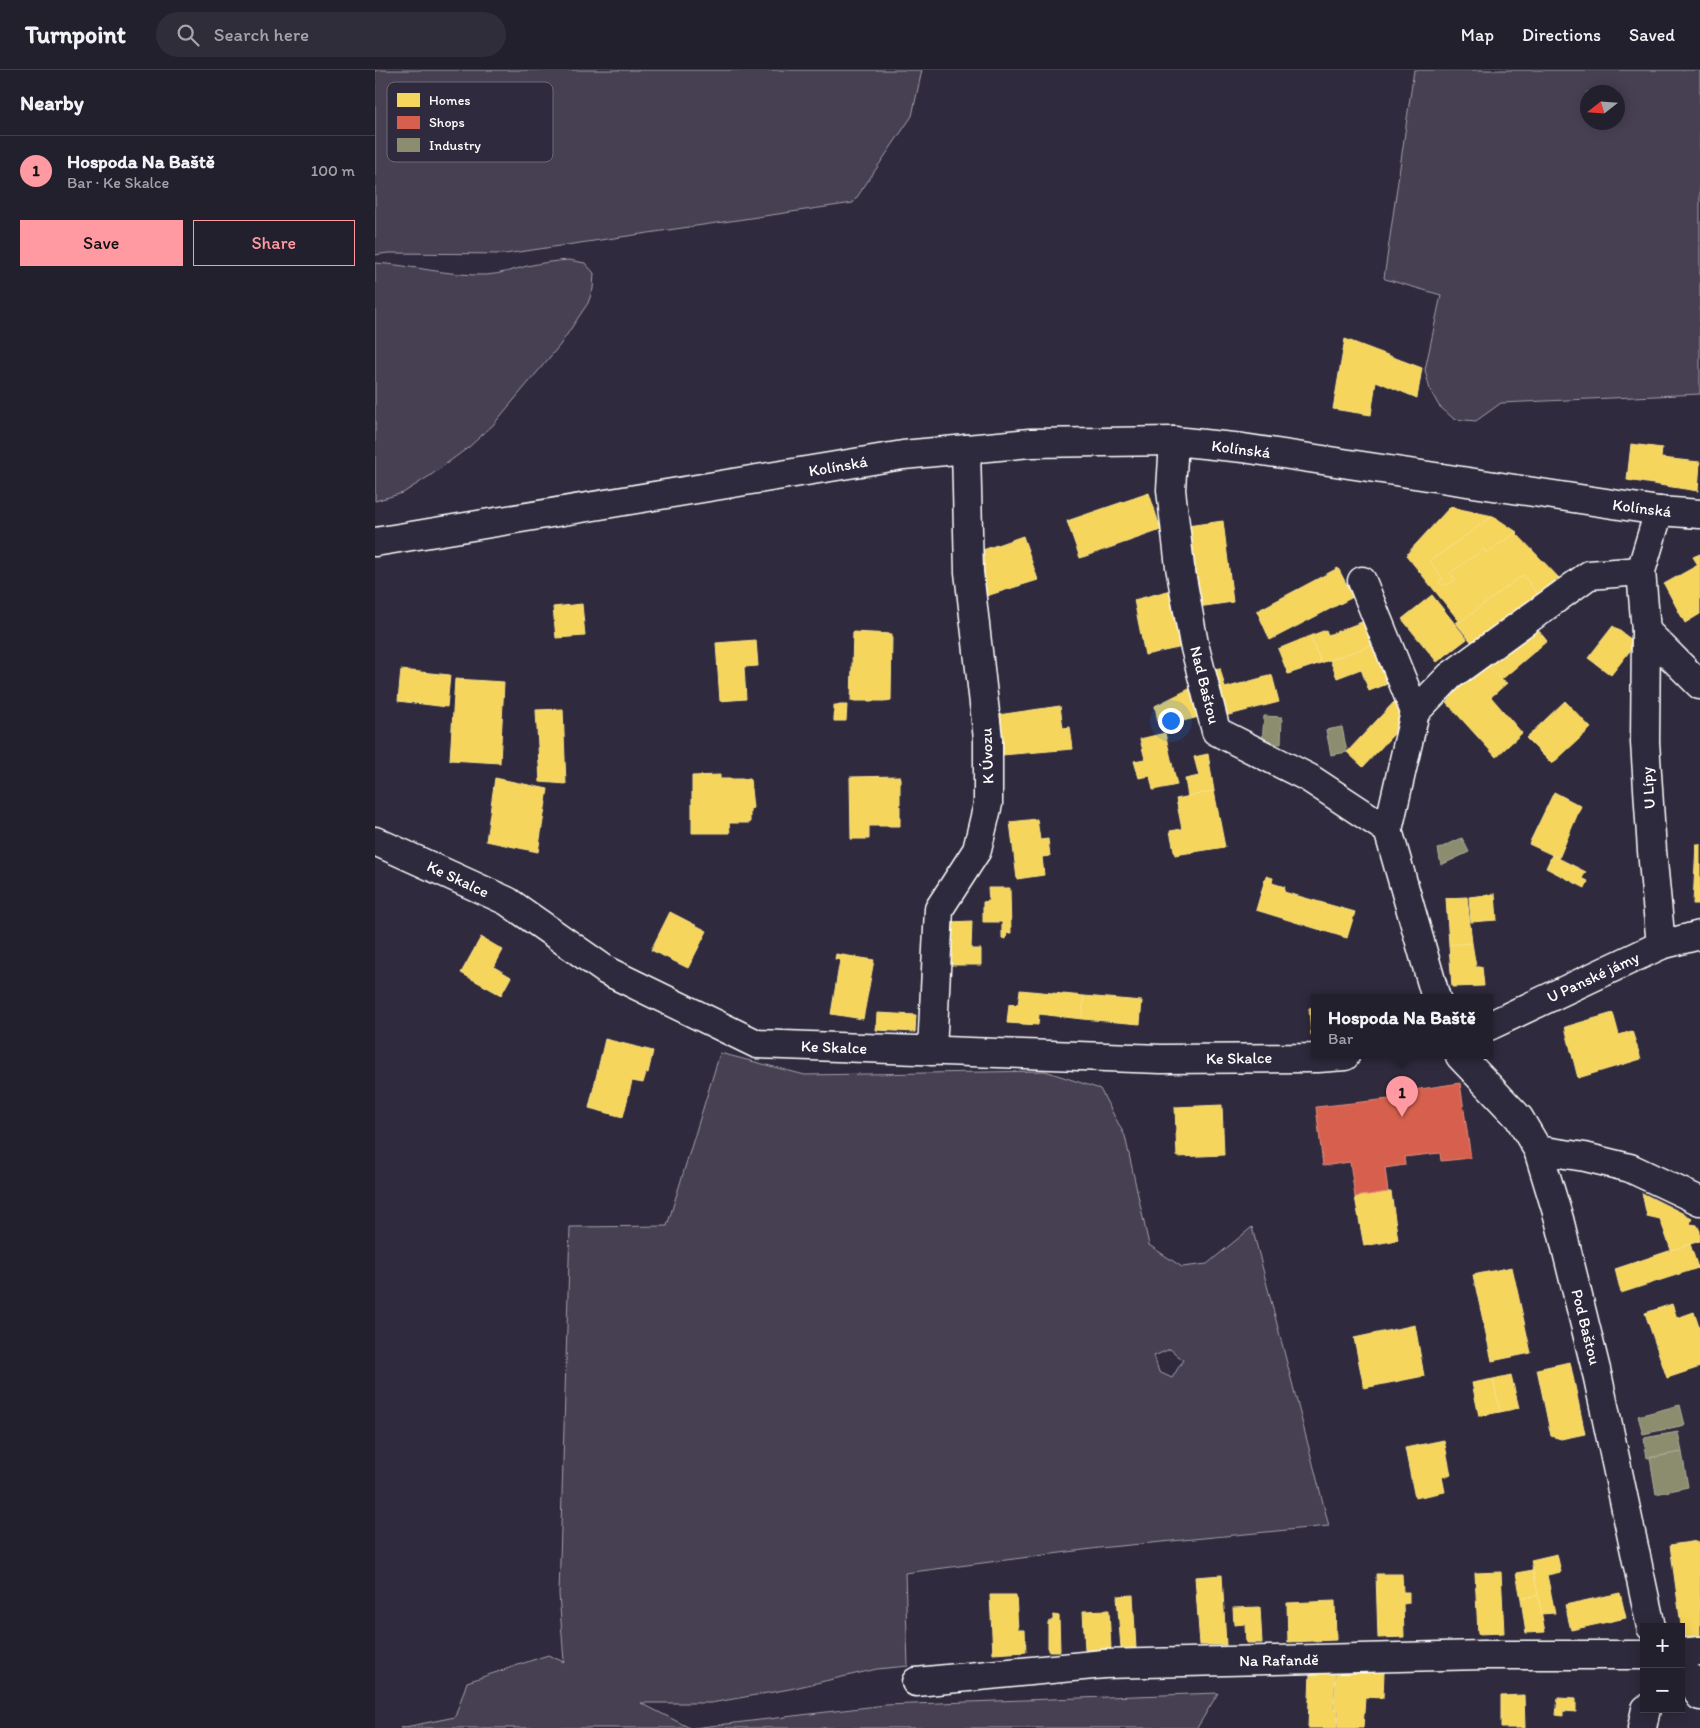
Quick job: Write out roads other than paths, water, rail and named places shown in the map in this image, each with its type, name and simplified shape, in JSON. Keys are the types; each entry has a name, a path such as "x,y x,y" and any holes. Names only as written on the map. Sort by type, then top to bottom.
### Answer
{"street":[{"name":"Kolínská","path":"375,542 903,455 1030,443 1174,441 1243,448 1659,511 1700,514"},
{"name":"Nad Baštou","path":"1174,441 1171,490 1181,567 1194,644 1216,731 1309,778 1387,830"},
{"name":"K Úvozu","path":"932,1051 939,909 977,850 988,804 988,739 969,572 966,449"},
{"name":"U Lípy","path":"1659,511 1641,571 1646,631 1645,742 1652,851 1661,945"},
{"path":"1435,994 1387,830 1415,712 1450,676 1589,575 1641,571"},
{"path":"1362,582 1415,712"},
{"path":"1646,631 1700,685"},
{"name":"Ke Skalce","path":"375,841 507,901 607,971 757,1044 1161,1059 1311,1057"},
{"name":"U Panské jámy","path":"1493,1024 1661,945 1700,935"},
{"name":"Pod Baštou","path":"1463,1059 1519,1118 1538,1150 1559,1219 1598,1378 1650,1623"},
{"path":"1538,1150 1585,1157 1630,1168 1700,1201"},
{"path":"1685,1653 1700,1651"},
{"name":"Na Rafandě","path":"916,1682 1104,1664 1483,1655 1640,1655"},
{"path":"1685,1674 1689,1677 1700,1696"},
{"path":"1642,1728 1645,1713"}],"place":[{"name":"Hospoda Na Baště","path":"1402,1117"}]}
